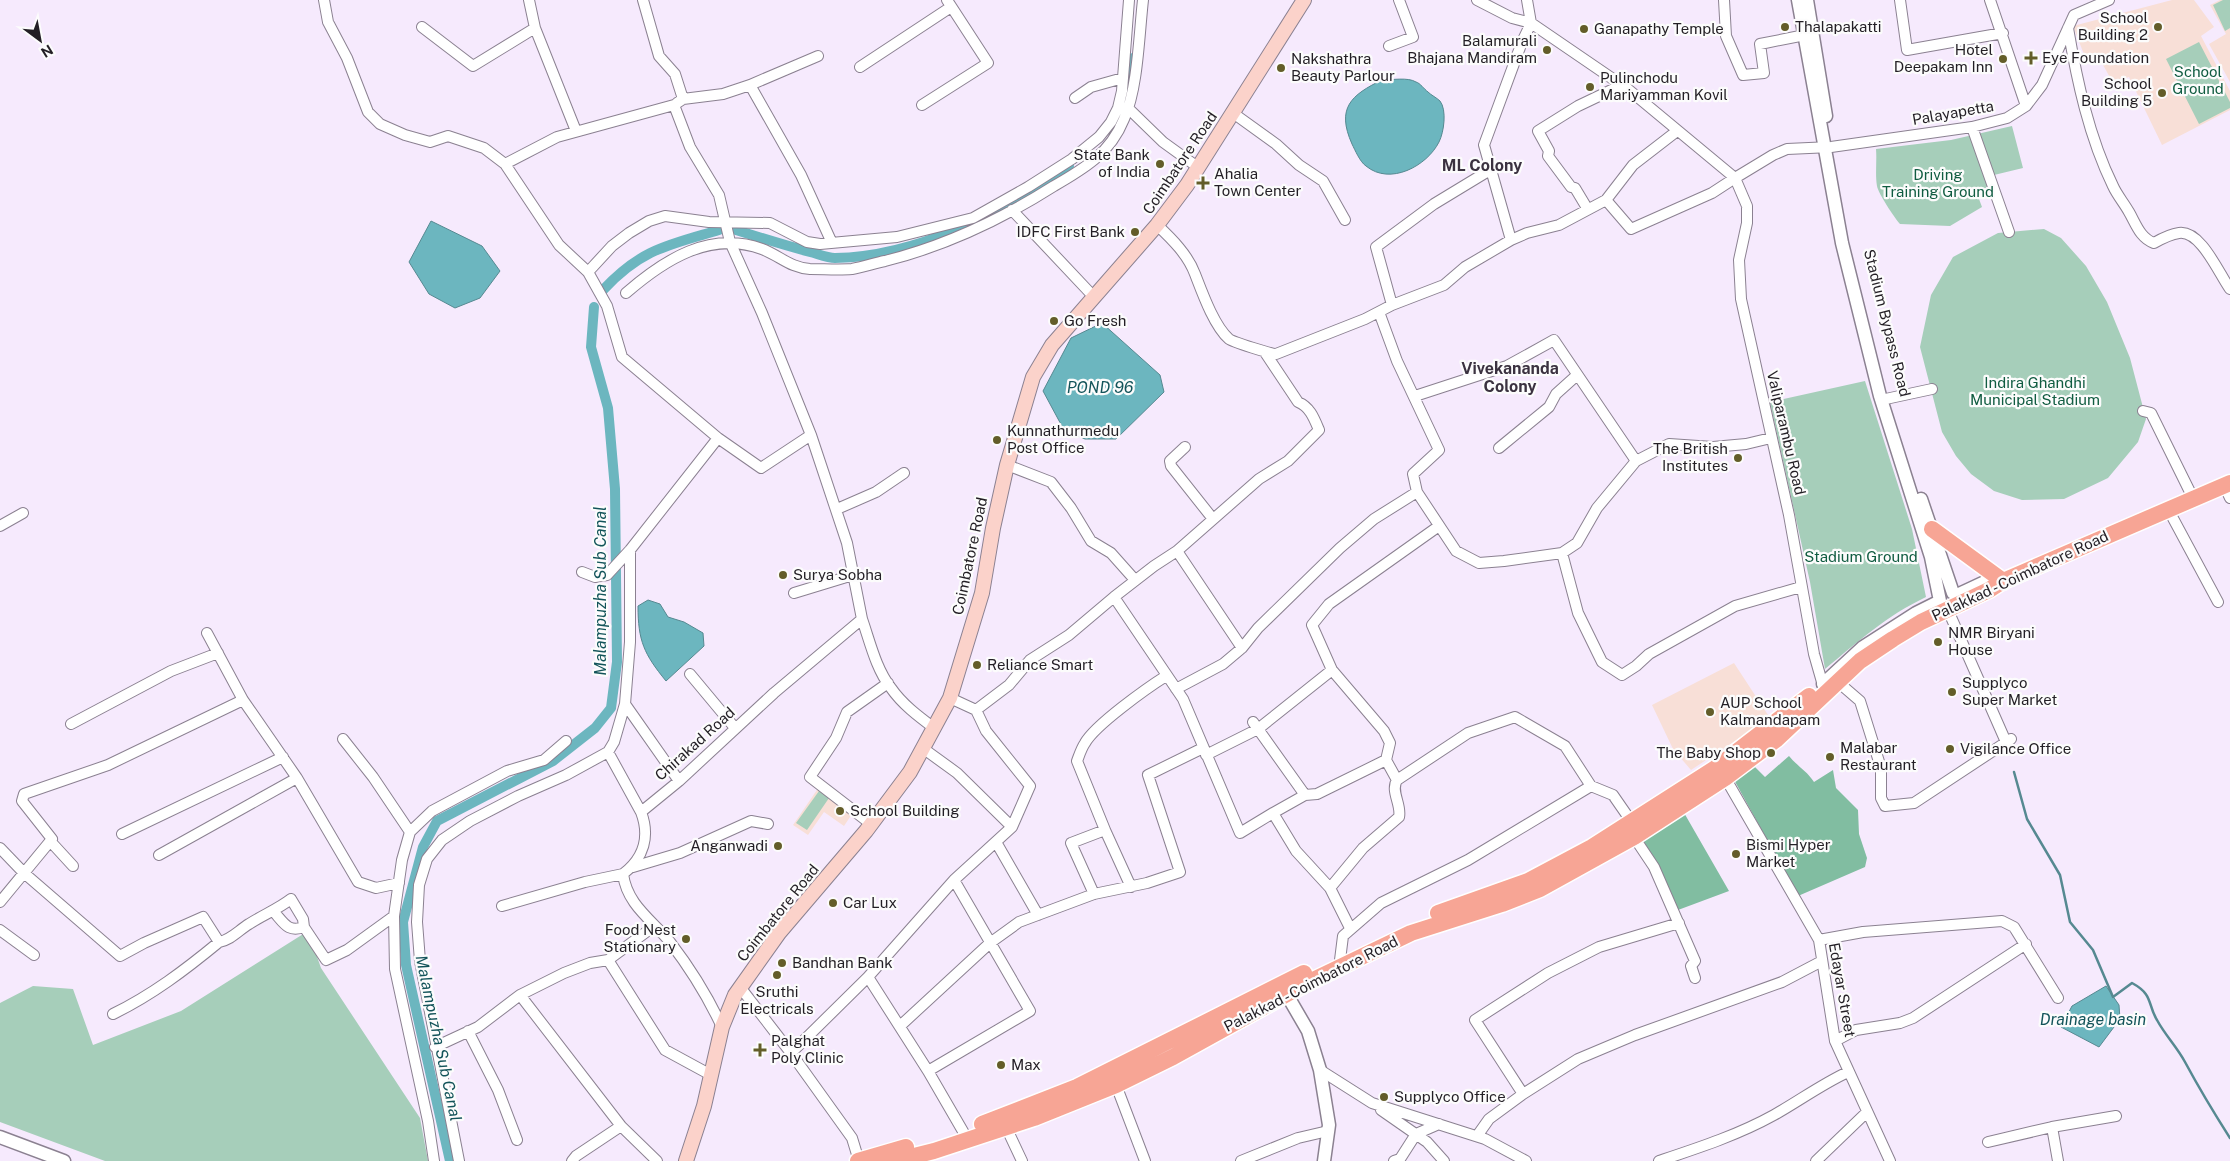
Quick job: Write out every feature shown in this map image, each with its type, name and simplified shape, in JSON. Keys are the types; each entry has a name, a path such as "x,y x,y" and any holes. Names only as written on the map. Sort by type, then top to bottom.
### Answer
{"main road":[{"name":"Coimbatore Road","path":"686,1161 711,1075 722,1027 740,987 779,933 872,824 910,772 950,698 982,593 992,528 1007,464 1033,377 1052,345 1093,296 1158,225 1199,168 1304,0"},
{"name":"Palakkad - Coimbatore Road","path":"859,1161 1006,1127 1285,990 1409,924 1528,881 1631,828 1722,772 1860,661 1944,605 1989,590 2004,581 2193,498 2228,489"},
{"path":"1932,529 2004,581"},
{"name":"Palakkad - Coimbatore Road","path":"894,1161 936,1156 965,1136 1062,1101 1116,1085 1285,990"}],"street":[{"path":"324,0 328,22 347,58 368,112 380,124 405,135 430,142 448,136 484,148 505,164 559,245 588,272 607,306 622,357 718,438 761,468 811,435"},
{"path":"529,0 535,28 576,131"},
{"path":"643,0 659,56 675,74 679,102 690,147 719,195 730,242 762,313 811,435 837,509 862,619 874,654 888,683 914,712 934,728"},
{"path":"626,293 653,270 676,256 706,245 730,242 759,248 794,266 853,268 897,258 962,236 1048,190 1096,158 1115,137 1128,108 1129,0"},
{"path":"588,272 612,246 649,220 665,216 770,224 808,242 820,244 897,237 973,218 1072,159 1100,137 1118,108 1144,0"},
{"path":"1389,46 1413,38 1399,0"},
{"path":"1477,0 1512,18 1531,24 1622,85 1735,178"},
{"path":"1511,240 1484,146 1522,42 1531,24 1528,0"},
{"path":"1724,0 1726,36 1743,75 1764,73 1760,44 1805,35"},
{"path":"1798,0 1827,147"},
{"name":"Stadium Bypass Road","path":"1808,0 1827,147 1885,399 1953,593 1957,595 1987,581 2004,581"},
{"path":"1900,0 1907,50 2003,33"},
{"path":"1990,0 2003,33 2026,106"},
{"name":"Palayapetta","path":"1606,200 1631,229 1712,193 1787,149 1827,147 1972,127 2006,118 2026,106 2042,85 2074,15 2109,0"},
{"path":"860,67 949,3 988,63 922,105"},
{"path":"422,27 473,66 535,28"},
{"path":"2068,28 2077,80 2113,186 2145,240 2154,243 2180,232 2192,235 2201,243 2230,289"},
{"path":"505,164 556,137 679,102 723,94 750,85 818,56"},
{"path":"1075,98 1091,88 1127,72"},
{"path":"750,85 801,175 832,243"},
{"path":"1587,208 1575,188 1571,187 1548,156 1549,151 1538,131 1578,106 1622,85"},
{"path":"1128,108 1163,142 1199,168"},
{"path":"1233,113 1276,144 1299,165 1323,181 1345,220"},
{"path":"1972,127 2009,232"},
{"path":"1158,225 1185,257 1195,273 1205,302 1229,340 1266,354 1276,354 1444,285 1465,267 1511,240 1527,233 1559,225 1587,208 1606,200 1633,165 1677,132"},
{"path":"1392,305 1376,247 1426,209 1490,170"},
{"name":"Valiparambu Road","path":"1735,178 1747,206 1747,223 1739,260 1741,300 1789,515 1814,654 1829,687"},
{"path":"1012,210 1093,296"},
{"path":"1379,312 1397,361 1439,450 1414,474 1417,492 1456,551 1480,563 1562,553 1577,544 1597,508 1636,461 1669,444 1713,447 1746,444 1771,438"},
{"path":"1415,396 1507,366 1554,340 1576,376 1636,461"},
{"path":"976,710 1008,685 1030,660 1069,635 1135,580 1177,551 1259,479 1288,461 1318,430 1312,414 1304,404 1298,402 1266,354"},
{"path":"1499,448 1549,407 1556,394 1576,376"},
{"path":"1829,687 1860,701 1881,768 1881,798 1885,806 1914,803 2008,741 1944,605 1885,399 1932,389"},
{"path":"2143,411 2151,413 2193,498"},
{"path":"582,572 595,577 606,575 630,550 718,438"},
{"path":"1185,447 1170,461 1171,466 1213,519"},
{"path":"1007,464 1051,482 1064,497 1091,540 1111,553 1135,580"},
{"path":"837,509 876,492 904,473"},
{"path":"1176,689 1223,664 1242,648 1258,628 1340,548 1374,519 1417,492"},
{"path":"2168,509 2218,602"},
{"path":"0,526 22,513"},
{"path":"1397,780 1386,760 1390,743 1384,731 1337,673 1332,670 1312,625 1329,604 1439,526"},
{"path":"459,1161 435,1047 420,961 416,922 419,885 428,859 442,840 470,821 518,796 566,775 608,752 619,728 625,704 630,642 630,550"},
{"path":"1177,551 1242,648"},
{"path":"1562,553 1578,613 1602,662 1622,675 1649,654 1735,606 1801,587"},
{"path":"794,593 853,575"},
{"path":"1114,598 1183,699 1240,833 1305,795 1317,794 1386,760"},
{"name":"Chirakad Road","path":"641,812 862,619"},
{"path":"207,633 243,700 297,778 358,882 376,888 399,883"},
{"path":"70,724 171,671 218,653"},
{"path":"900,1026 990,943 1019,922 1094,894 1180,872 1148,775 1204,752 1256,726 1332,670"},
{"path":"690,674 735,728"},
{"path":"1131,886 1105,830 1077,761 1085,742 1135,698 1166,676"},
{"path":"872,824 810,777 836,738 847,712 888,683"},
{"path":"791,1053 868,977 954,880 1012,827 1030,786 986,732 976,710 950,698"},
{"path":"73,866 51,842 50,835 22,801 24,794 108,765 243,700"},
{"path":"625,704 679,780"},
{"path":"1330,888 1363,848 1399,817 1400,812 1394,789 1397,780 1468,733 1515,717 1565,746 1590,786 1613,795 1654,867 1696,961 1692,966 1695,978"},
{"path":"1256,726 1305,795"},
{"path":"343,739 373,777 410,832"},
{"path":"434,1161 428,1121 395,969 394,916 402,860 410,832 432,811 507,771 544,760 566,741"},
{"path":"924,749 956,773 1012,827"},
{"path":"608,752 641,812 646,825 646,840 633,867"},
{"path":"122,834 283,757"},
{"name":"Edayar Street","path":"1722,772 1819,940 1835,1041 1890,1161"},
{"path":"160,855 297,778"},
{"path":"1340,962 1343,936 1381,903 1468,860 1590,786"},
{"path":"1273,813 1296,851 1330,888 1350,928"},
{"path":"502,906 585,882 623,874 633,867 680,853 751,821 768,824"},
{"path":"1094,894 1071,843 1105,830"},
{"path":"0,902 51,842"},
{"path":"996,842 1038,915"},
{"path":"0,848 24,872 120,956 144,942 203,917 219,942"},
{"path":"623,874 629,894 654,927 669,941 698,983 722,1027"},
{"path":"928,1071 1030,1011 954,880"},
{"path":"113,1014 138,1002 176,977 219,942 226,941 250,923 274,912 291,899 303,919 304,927 326,960 347,950 394,916"},
{"path":"274,912 288,928 296,930 304,927"},
{"path":"1819,940 1863,932 2002,921 2014,927 2058,998"},
{"path":"1522,1094 1475,1020 1548,973 1599,947 1679,923"},
{"path":"435,1047 478,1027 520,995 564,973 590,963 608,960 654,927"},
{"path":"0,930 34,955"},
{"path":"1835,1041 1856,1030 1871,1026 1900,1023 1913,1018 2026,944"},
{"path":"608,960 664,1050 711,1075"},
{"path":"1477,1136 1489,1119 1522,1094 1578,1059 1635,1035 1782,982 1822,961"},
{"path":"868,977 928,1071 965,1136"},
{"path":"740,987 791,1053 852,1138 859,1161"},
{"path":"1285,990 1308,1031 1320,1070 1328,1131 1324,1161"},
{"path":"520,995 621,1126 657,1161"},
{"path":"468,1031 498,1090 517,1140"},
{"path":"1320,1070 1428,1142 1444,1161"},
{"path":"1659,1161 1712,1143 1773,1115 1825,1083 1848,1072"},
{"path":"1116,1085 1145,1161"},
{"path":"1372,1103 1477,1136 1526,1161"},
{"path":"1816,1161 1867,1112"},
{"path":"1988,1142 2052,1127 2116,1116"},
{"path":"1394,1161 1400,1160 1416,1134 1439,1124"},
{"path":"572,1161 576,1156 621,1126"},
{"path":"1006,1127 1022,1161"},
{"path":"2052,1127 2058,1161"},
{"path":"1240,1161 1298,1138 1328,1131"},
{"path":"0,1137 64,1161"}],"shaded area":[{"path":"2172,0 2194,0 2214,27 2201,36 2230,91 2230,110 2162,145 2129,77 2113,83 2097,54 2085,57 2073,26"},
{"path":"2220,0 2230,0 2230,82 2209,44 2226,34 2210,5"},
{"name":"AUP School Kalmandapam","path":"1734,663 1770,718 1691,770 1673,749 1652,705"},
{"path":"821,784 856,808 844,826 824,812 808,835 793,825"}],"green space":[{"name":"School Ground","path":"2223,0 2230,0 2230,28 2225,31 2213,5"},
{"name":"School Ground","path":"2199,42 2230,102 2230,108 2199,124 2166,59"},
{"name":"Driving Training Ground","path":"2012,126 2023,168 1994,175 1979,199 1982,207 1950,226 1900,224 1877,186 1876,149 1951,140"},
{"name":"Indira Ghandhi Municipal Stadium","path":"2044,229 2061,238 2086,266 2107,302 2130,358 2146,419 2138,442 2108,478 2064,499 2022,500 1994,491 1971,474 1956,456 1942,432 1920,347 1931,295 1953,257 1998,233"},
{"name":"Stadium Ground","path":"1865,381 1912,529 1926,597 1885,621 1825,669 1810,582 1770,402"},
{"path":"1789,756 1814,782 1833,770 1836,788 1858,810 1859,834 1867,858 1865,867 1798,896 1733,778 1753,765 1765,777"},
{"path":"819,791 829,798 807,830 796,823"},
{"path":"1683,811 1729,891 1678,910 1661,872 1640,835"},
{"path":"308,931 321,968 420,1118 428,1161 105,1161 0,1122 0,1003 33,986 73,989 93,1045 181,1011"}],"water":[{"path":"1382,80 1413,80 1440,101 1444,110 1442,133 1433,151 1417,165 1396,174 1376,172 1364,164 1358,156 1347,132 1346,112 1349,104 1362,91"},
{"path":"431,221 482,246 500,271 480,298 455,308 429,294 409,262"},
{"name":"POND 96","path":"1102,323 1160,375 1164,392 1116,439 1085,439 1064,430 1043,391 1071,338"},
{"path":"648,600 660,604 668,617 684,622 703,633 704,646 666,681 647,655 639,629 638,606"},
{"name":"Drainage basin","path":"2106,986 2119,1005 2120,1019 2099,1047 2061,1027 2072,1006"}],"waterway":[{"name":"Malampuzha Sub Canal","path":"1124,95 1133,58"},
{"name":"Malampuzha Sub Canal","path":"733,229 829,257 866,256 928,241 958,229 1017,200 1069,166"},
{"name":"Malampuzha Sub Canal","path":"603,290 630,265 656,250 719,230"},
{"name":"Malampuzha Sub Canal","path":"450,1161 406,965 403,922 423,847 437,821 553,761 595,728 611,708 617,662 615,489 608,408 591,347 594,307"},
{"path":"2014,772 2027,819 2060,875 2070,922 2093,950 2113,997 2132,983 2144,992 2160,1025 2182,1057 2230,1138"}],"place":[{"name":"Thalapakatti","path":"1785,27"},
{"name":"School Building 2","path":"2158,27"},
{"name":"Ganapathy Temple","path":"1584,29"},
{"name":"Balamurali Bhajana Mandiram","path":"1547,50"},
{"name":"Eye Foundation","path":"2031,58"},
{"name":"Hotel Deepakam Inn","path":"2003,59"},
{"name":"Nakshathra Beauty Parlour","path":"1281,68"},
{"name":"Pulinchodu Mariyamman Kovil","path":"1590,87"},
{"name":"School Building 5","path":"2162,93"},
{"name":"State Bank of India","path":"1160,164"},
{"name":"Ahalia Town Center","path":"1203,183"},
{"name":"IDFC First Bank","path":"1135,232"},
{"name":"Go Fresh","path":"1054,321"},
{"name":"Kunnathurmedu Post Office","path":"997,440"},
{"name":"The British Institutes","path":"1738,458"},
{"name":"Surya Sobha","path":"783,575"},
{"name":"NMR Biryani House","path":"1938,642"},
{"name":"Reliance Smart","path":"977,665"},
{"name":"Supplyco Super Market","path":"1952,692"},
{"name":"AUP School Kalmandapam","path":"1710,712"},
{"name":"Vigilance Office","path":"1950,749"},
{"name":"The Baby Shop","path":"1771,753"},
{"name":"Malabar Restaurant","path":"1830,757"},
{"name":"School Building","path":"840,811"},
{"name":"Anganwadi","path":"778,846"},
{"name":"Bismi Hyper Market","path":"1736,854"},
{"name":"Car Lux","path":"833,903"},
{"name":"Food Nest Stationary","path":"686,939"},
{"name":"Bandhan Bank","path":"782,963"},
{"name":"Sruthi Electricals","path":"777,975"},
{"name":"Palghat Poly Clinic","path":"760,1050"},
{"name":"Max","path":"1001,1065"},
{"name":"Supplyco Office","path":"1384,1097"}],"district":[{"name":"ML Colony","path":"1482,165"},
{"name":"Vivekananda Colony","path":"1510,377"}]}
